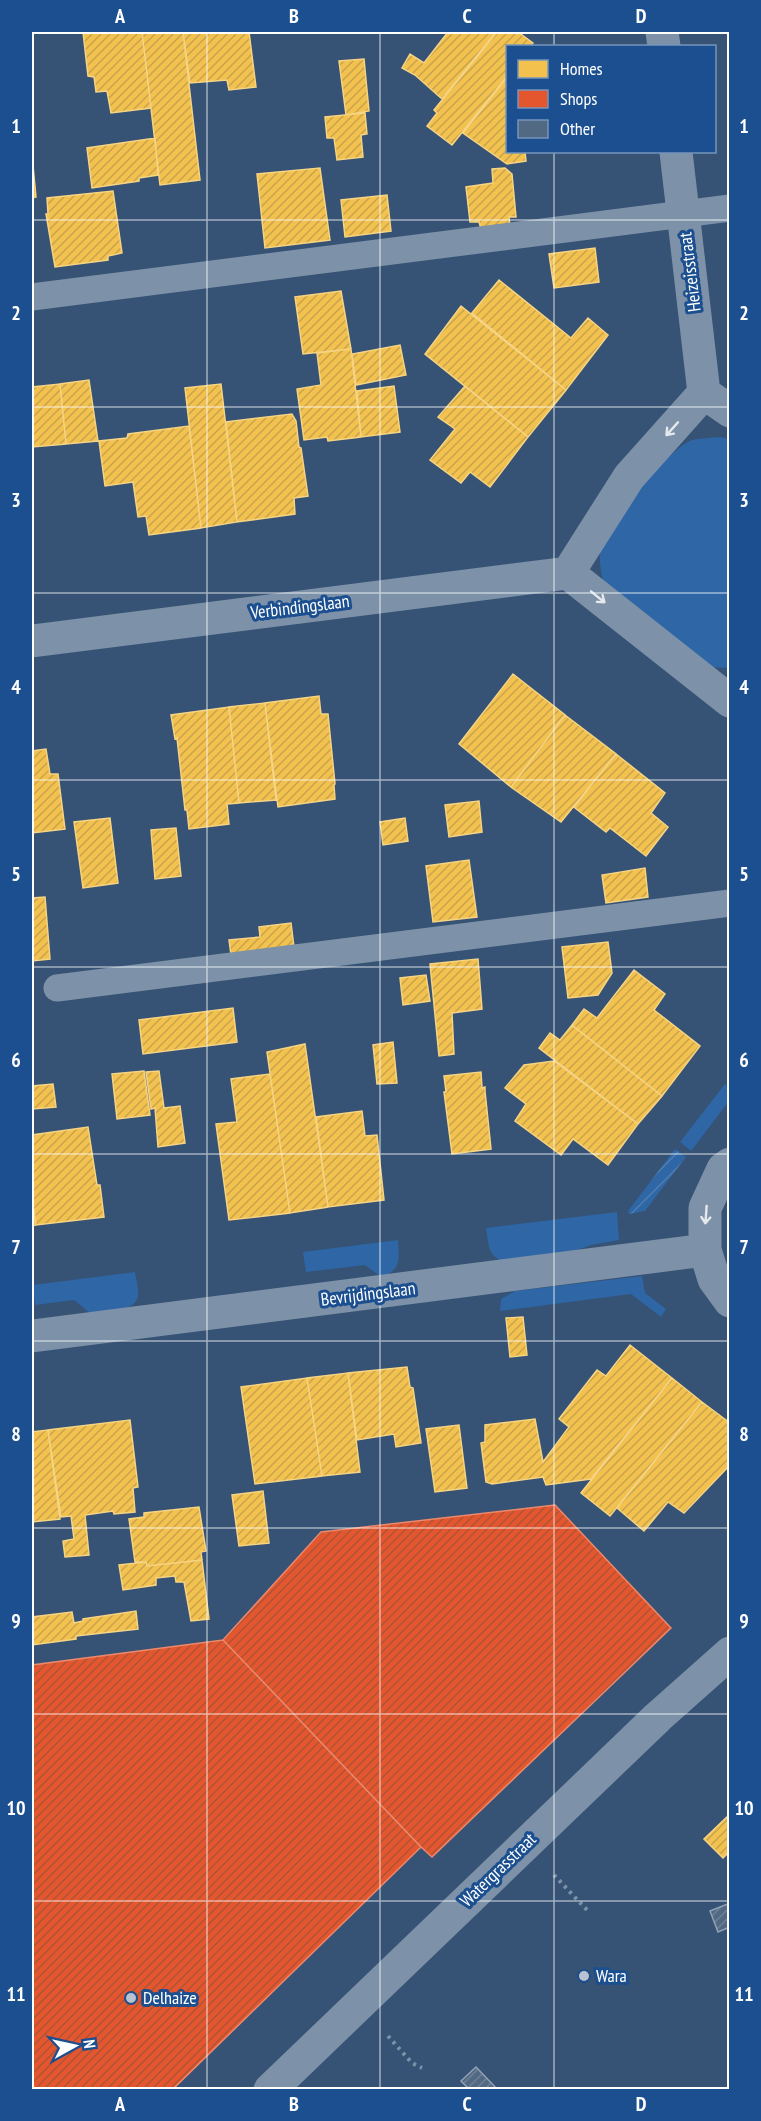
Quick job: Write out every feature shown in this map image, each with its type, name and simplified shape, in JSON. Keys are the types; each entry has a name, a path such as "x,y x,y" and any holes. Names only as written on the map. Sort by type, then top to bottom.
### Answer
{"street":[{"name":"Heizeisstraat","path":"676,153 683,215 717,402"},
{"path":"717,402 629,477 568,573 729,701"},
{"name":"Verbindingslaan","path":"32,641 568,573"},
{"path":"729,1164 723,1169 705,1208 705,1250 714,1280 729,1301"},
{"name":"Bevrijdingslaan","path":"32,1336 705,1250"},
{"name":"Watergrasstraat","path":"270,2090 658,1717 729,1653"}],"lane":[{"path":"32,297 729,208"},
{"path":"57,988 729,903"}],"path":[{"path":"553,1873 587,1910"},
{"path":"384,2032 412,2063 422,2068"}],"shaded area":[{"path":"720,437 729,439 729,668 707,667 603,581 600,561 602,540 607,530 628,501 670,455 692,440"},
{"path":"725,1084 729,1087 729,1101 691,1151 680,1142"},
{"path":"675,1149 686,1157 645,1211 629,1214 628,1211"},
{"path":"617,1212 619,1240 591,1245 567,1254 505,1262 495,1257 489,1245 486,1228"},
{"path":"398,1240 398,1263 393,1271 381,1277 365,1265 306,1272 303,1252"},
{"path":"135,1272 138,1296 136,1302 125,1309 91,1314 74,1300 35,1305 33,1285"},
{"path":"642,1276 645,1293 666,1309 661,1317 631,1294 500,1311 501,1299 515,1291"}],"building: Homes":[{"path":"83,32 142,32 151,108 111,113 107,91 96,92 94,77 88,76"},
{"path":"142,32 183,32 200,180 160,185"},
{"path":"183,32 249,32 256,87 229,90 227,80 190,83"},
{"path":"448,32 496,32 442,99 415,75 402,68 410,54 424,63"},
{"path":"497,32 518,32 533,43 531,45 506,45 506,78 452,145 427,126 437,113 434,110"},
{"path":"364,59 369,111 346,115 339,61"},
{"path":"506,79 506,153 525,153 526,161 507,164 463,133"},
{"path":"365,113 367,134 361,135 363,157 337,160 334,138 327,138 325,117"},
{"path":"155,138 158,175 139,178 139,181 92,188 87,148"},
{"path":"32,155 36,197 32,198"},
{"path":"320,168 330,240 265,248 257,174"},
{"path":"505,168 512,174 516,217 509,217 510,225 481,229 479,222 470,222 466,187 493,183 492,169"},
{"path":"113,191 122,253 108,256 108,260 55,267 46,214 48,214 47,198"},
{"path":"387,195 391,231 345,237 341,200"},
{"path":"595,248 599,282 554,288 549,254"},
{"path":"499,280 571,338 588,318 608,335 566,390 472,313"},
{"path":"341,291 351,349 303,354 295,297"},
{"path":"461,306 566,390 528,437 425,354"},
{"path":"400,345 406,375 356,385 352,354"},
{"path":"351,349 361,437 328,441 327,437 304,440 297,389 321,385 317,353"},
{"path":"89,380 98,441 66,444 60,384"},
{"path":"60,384 66,444 32,447 32,387"},
{"path":"221,384 237,522 201,528 185,388"},
{"path":"394,386 400,432 361,437 357,391"},
{"path":"465,386 528,437 490,487 470,472 461,483 430,460 455,429 438,417"},
{"path":"292,414 296,421 308,496 294,498 295,514 237,522 226,422"},
{"path":"189,426 201,528 149,535 146,516 138,517 133,482 105,486 99,441 127,438 128,434"},
{"path":"513,674 565,715 511,787 459,744"},
{"path":"319,696 321,714 328,714 335,799 278,807 265,703"},
{"path":"265,703 276,800 239,803 229,707"},
{"path":"229,707 239,803 227,804 229,824 189,829 177,738 175,739 171,715"},
{"path":"565,715 616,754 561,822 511,787"},
{"path":"46,749 50,774 58,774 65,829 32,833 32,751"},
{"path":"616,754 665,793 651,813 668,827 646,856 610,828 606,832 574,807"},
{"path":"479,801 482,832 449,837 445,805"},
{"path":"110,818 118,883 83,888 74,822"},
{"path":"405,818 408,841 383,845 380,822"},
{"path":"176,828 181,876 155,879 151,830"},
{"path":"469,860 477,917 433,922 426,866"},
{"path":"645,868 648,897 606,903 602,875"},
{"path":"45,897 50,959 32,961 32,898"},
{"path":"291,923 294,947 231,955 229,940 260,937 259,927"},
{"path":"608,942 612,973 598,995 568,998 562,947"},
{"path":"478,959 482,1009 452,1013 454,1054 439,1056 430,964"},
{"path":"634,970 665,994 654,1010 700,1046 662,1096 572,1025 584,1009 597,1018"},
{"path":"426,975 430,1001 403,1005 400,978"},
{"path":"233,1008 237,1042 143,1054 139,1020"},
{"path":"572,1025 662,1096 638,1124 539,1048 550,1033 560,1040"},
{"path":"393,1042 397,1083 377,1084 373,1045"},
{"path":"305,1044 328,1207 290,1213 267,1052"},
{"path":"554,1061 638,1124 608,1165 573,1139 561,1155 515,1121 526,1104 505,1088 524,1065"},
{"path":"144,1071 150,1115 117,1119 112,1074"},
{"path":"159,1071 164,1108 180,1106 185,1143 158,1147 155,1108 151,1109 146,1072"},
{"path":"481,1072 482,1088 485,1087 491,1149 452,1154 444,1076"},
{"path":"270,1074 290,1213 229,1220 216,1124 237,1122 231,1079"},
{"path":"53,1084 56,1107 32,1109 32,1086"},
{"path":"362,1111 365,1136 377,1135 384,1200 328,1207 316,1117"},
{"path":"88,1127 104,1217 36,1225 32,1197 32,1135"},
{"path":"32,1199 36,1225 32,1226"},
{"path":"523,1317 527,1355 510,1357 506,1318"},
{"path":"630,1345 672,1378 591,1479 546,1485 543,1477 492,1484 486,1482 481,1443 485,1442 485,1425 535,1419 543,1462 569,1427 559,1419 597,1370 606,1376"},
{"path":"407,1367 410,1387 413,1388 421,1443 396,1447 394,1434 357,1440 348,1373"},
{"path":"348,1373 360,1472 322,1476 307,1378"},
{"path":"307,1378 322,1476 255,1484 241,1387"},
{"path":"672,1378 702,1402 610,1516 581,1493"},
{"path":"702,1402 730,1423 730,1465 684,1513 668,1502 644,1531 617,1508"},
{"path":"130,1420 138,1487 133,1488 135,1512 114,1514 113,1511 85,1515 89,1555 65,1557 63,1541 74,1539 71,1516 61,1517 48,1430"},
{"path":"459,1425 467,1488 435,1492 426,1429"},
{"path":"48,1430 60,1519 32,1522 32,1432"},
{"path":"263,1491 269,1543 239,1546 232,1495"},
{"path":"199,1507 206,1551 201,1552 202,1560 147,1566 146,1562 135,1562 129,1519 144,1517 144,1513"},
{"path":"202,1560 209,1619 191,1621 184,1582 176,1582 175,1576 156,1578 156,1585 123,1590 119,1565 146,1562 147,1566"},
{"path":"136,1611 138,1629 76,1636 76,1639 32,1645 32,1617 72,1612 74,1623 83,1621 83,1619"},
{"path":"730,1814 730,1851 723,1858 704,1839"}],"building: Shops":[{"path":"555,1505 671,1628 432,1857 223,1640 321,1532"},
{"path":"223,1640 421,1847 172,2090 32,2090 32,1665"}],"building: Other":[{"path":"730,1903 730,1927 718,1932 710,1911"},
{"path":"476,2067 498,2090 470,2090 461,2081"}],"place":[{"name":"Wara","path":"584,1976"},
{"name":"Delhaize","path":"131,1998"}]}
